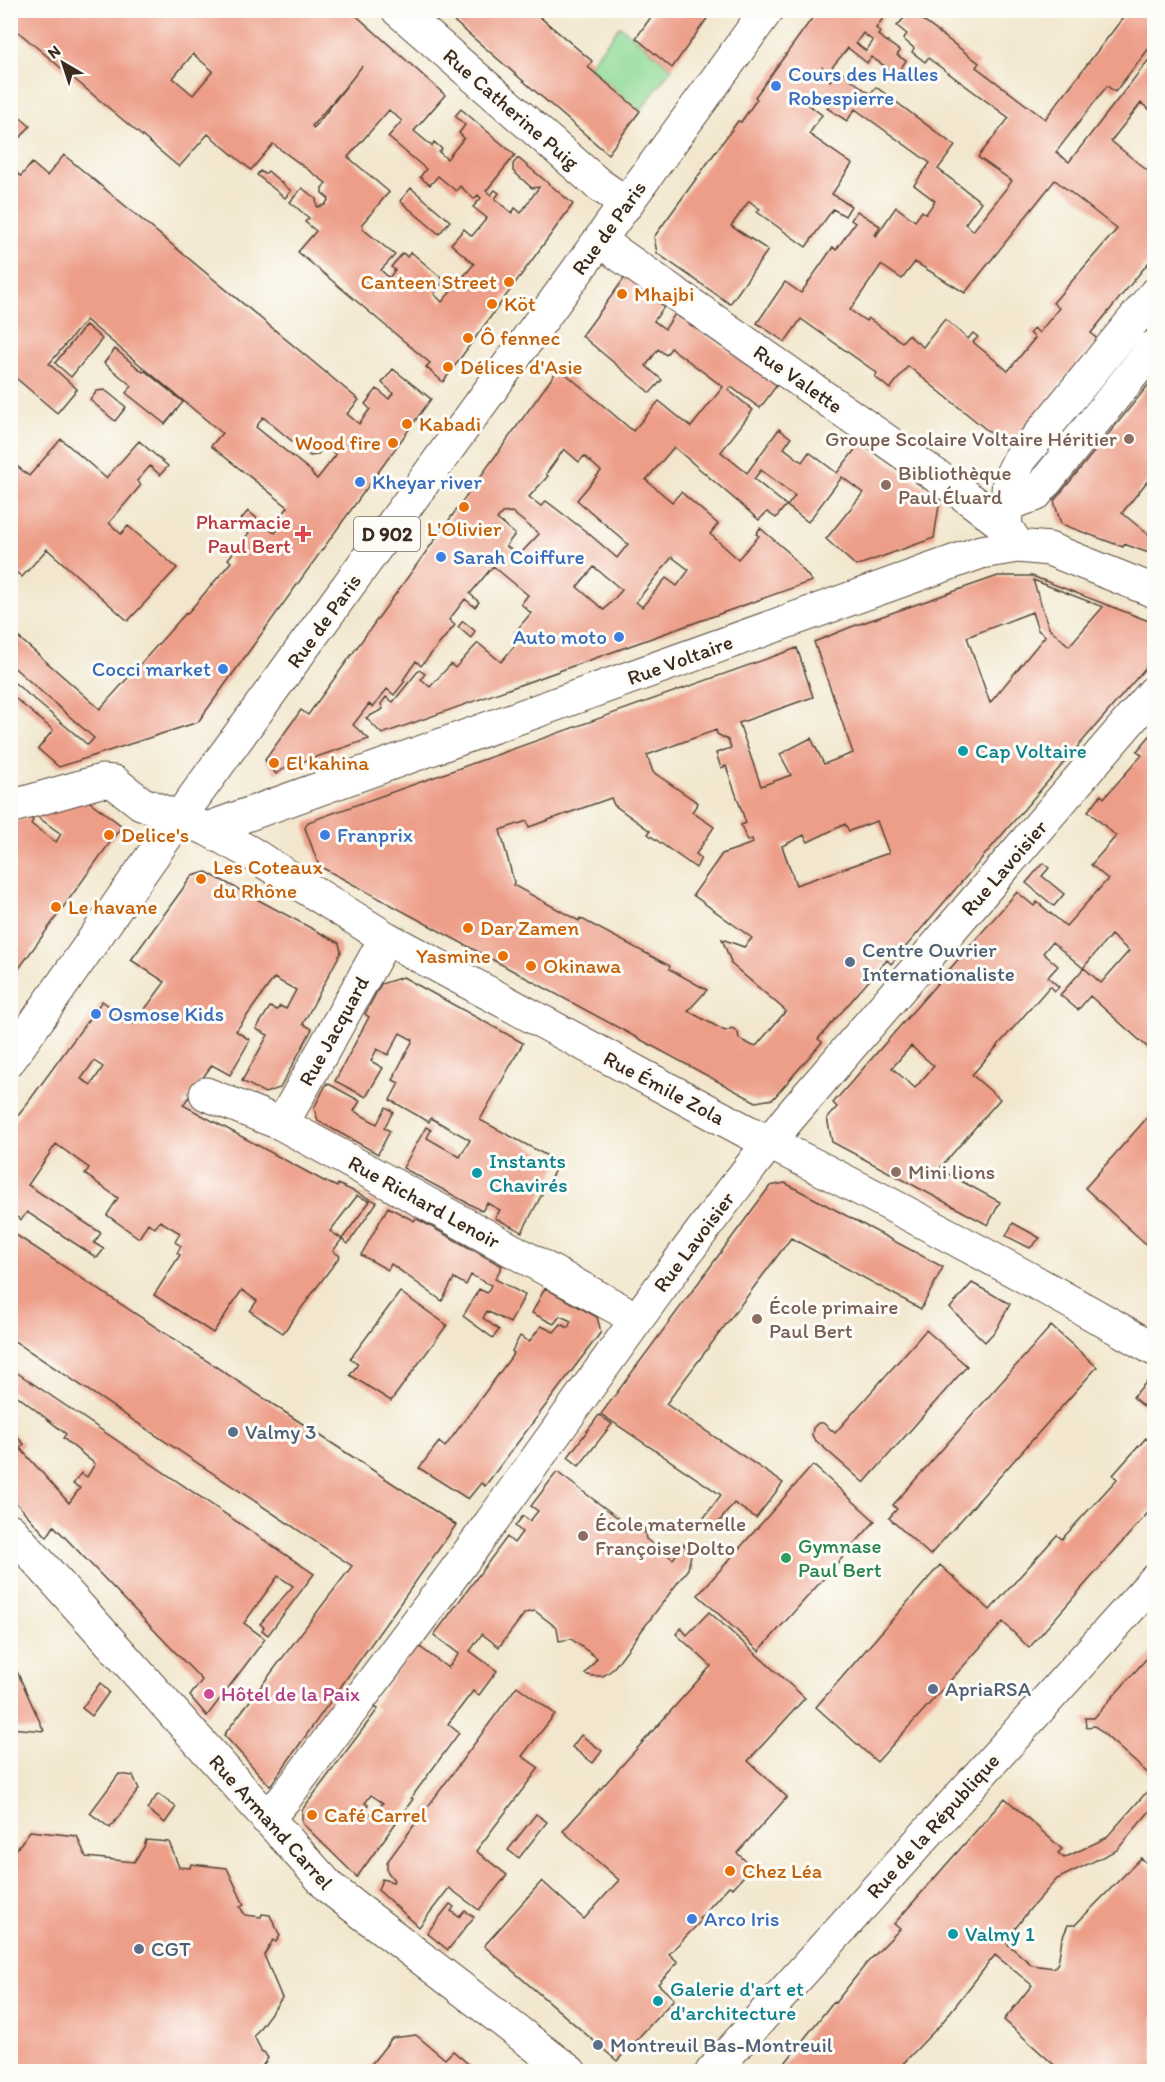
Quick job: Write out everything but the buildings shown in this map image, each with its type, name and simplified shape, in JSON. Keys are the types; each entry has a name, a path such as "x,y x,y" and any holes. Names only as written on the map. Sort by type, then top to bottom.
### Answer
{"street":[{"name":"Rue Catherine Puig","path":"398,10 587,175 627,204"},
{"name":"Rue de Paris","path":"10,1059 193,823 600,241 767,10"},
{"name":"Rue Valette","path":"600,241 1010,525"},
{"path":"1010,525 1009,480 1019,460 1155,295"},
{"path":"1010,525 1155,347"},
{"name":"Rue Voltaire","path":"193,823 981,552 1010,525 1049,549 1155,591"},
{"name":"Rue Lavoisier","path":"267,1819 488,1527 634,1323 769,1143 1155,692"},
{"name":"Rue Émile Zola","path":"10,807 101,781 114,782 141,802 193,823 249,852 386,938 769,1143 1056,1293 1155,1349"},
{"name":"Rue Jacquard","path":"282,1124 386,938"},
{"name":"Rue Richard Lenoir","path":"206,1094 282,1124 621,1310 634,1323"},
{"name":"Rue Armand Carrel","path":"10,1530 330,1888 570,2072"},
{"name":"Rue de la République","path":"712,2072 1155,1581"}],"green space":[{"path":"620,26 672,68 640,111 588,67"}],"place":[{"name":"Cours des Halles Robespierre","path":"776,86"},
{"name":"Canteen Street","path":"509,282"},
{"name":"Mhajbi","path":"622,294"},
{"name":"Köt","path":"492,304"},
{"name":"Ô fennec","path":"468,338"},
{"name":"Délices d'Asie","path":"448,367"},
{"name":"Kabadi","path":"407,424"},
{"name":"Groupe Scolaire Voltaire Héritier","path":"1129,439"},
{"name":"Wood fire","path":"393,443"},
{"name":"Kheyar river","path":"360,482"},
{"name":"Bibliothèque Paul Éluard","path":"886,485"},
{"name":"L'Olivier","path":"464,507"},
{"name":"Pharmacie Paul Bert","path":"303,534"},
{"name":"Sarah Coiffure","path":"441,557"},
{"name":"Auto moto","path":"619,637"},
{"name":"Cocci market","path":"223,669"},
{"name":"Cap Voltaire","path":"963,751"},
{"name":"El kahina","path":"274,763"},
{"name":"Delice's","path":"109,835"},
{"name":"Franprix","path":"325,835"},
{"name":"Les Coteaux du Rhône","path":"201,879"},
{"name":"Le havane","path":"56,907"},
{"name":"Dar Zamen","path":"468,928"},
{"name":"Yasmine","path":"503,956"},
{"name":"Centre Ouvrier Internationaliste","path":"850,962"},
{"name":"Okinawa","path":"531,966"},
{"name":"Osmose Kids","path":"96,1014"},
{"name":"Mini lions","path":"896,1172"},
{"name":"Instants Chavirés","path":"477,1173"},
{"name":"École primaire Paul Bert","path":"757,1319"},
{"name":"Valmy 3","path":"233,1432"},
{"name":"École maternelle Françoise Dolto","path":"583,1536"},
{"name":"Gymnase Paul Bert","path":"786,1558"},
{"name":"ApriaRSA","path":"933,1689"},
{"name":"Hôtel de la Paix","path":"209,1694"},
{"name":"Café Carrel","path":"312,1815"},
{"name":"Chez Léa","path":"730,1871"},
{"name":"Arco Iris","path":"692,1919"},
{"name":"Valmy 1","path":"953,1934"},
{"name":"CGT","path":"139,1949"},
{"name":"Galerie d'art et d'architecture","path":"658,2001"},
{"name":"Montreuil Bas-Montreuil","path":"598,2045"}]}
